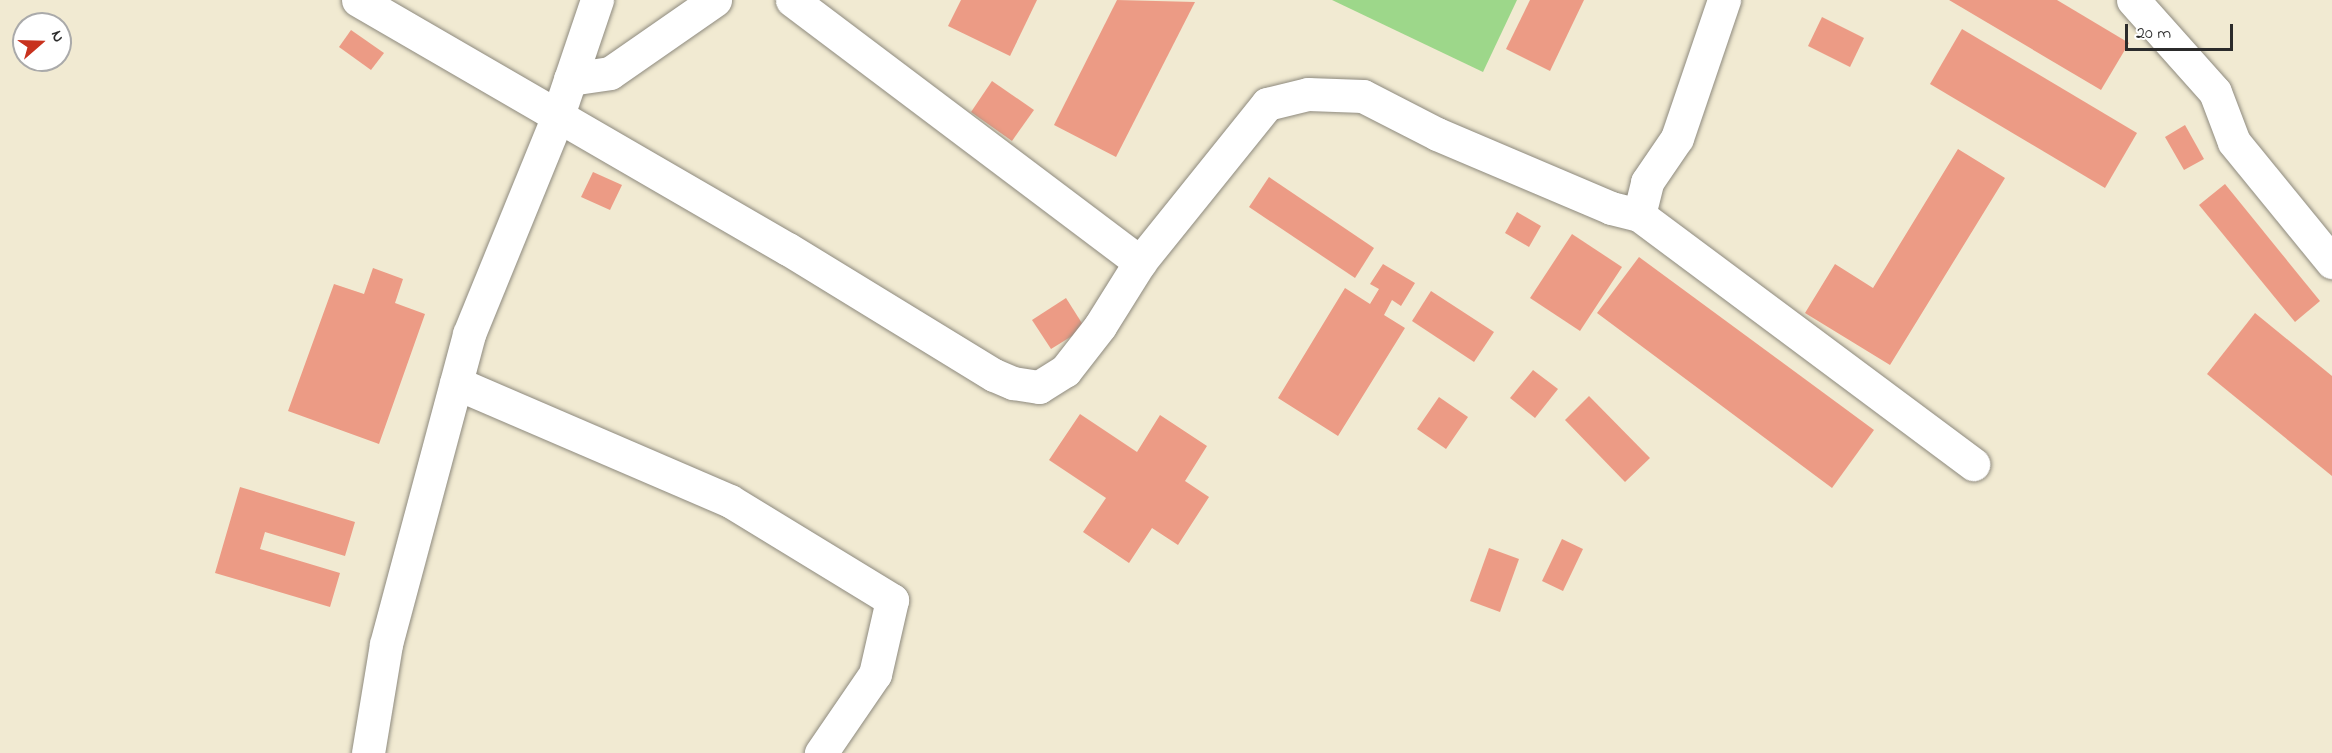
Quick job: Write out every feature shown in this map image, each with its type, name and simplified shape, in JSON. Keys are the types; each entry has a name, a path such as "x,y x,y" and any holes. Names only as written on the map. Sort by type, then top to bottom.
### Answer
{"street":[{"path":"358,0 1013,383 1040,387 1065,371 1100,326 1140,262 1267,104 1308,94 1363,96 1437,134 1611,208 1639,215 1973,464"},
{"path":"368,753 386,644 469,334 557,118 597,0"},
{"path":"570,79 610,73 715,0"},
{"path":"792,0 1140,262"},
{"path":"1639,215 1647,183 1677,138 1724,0"},
{"path":"2133,0 2215,92 2234,142 2332,262"},
{"path":"456,383 730,501 892,600 875,674 821,753"}],"green space":[{"path":"1332,0 1517,0 1483,72"}],"building":[{"path":"961,0 1037,0 1010,56 948,26"},
{"path":"1117,0 1195,2 1116,157 1054,125"},
{"path":"1530,0 1584,0 1550,71 1506,49"},
{"path":"1949,0 2057,0 2129,43 2101,90"},
{"path":"1822,17 1864,38 1850,67 1808,46"},
{"path":"1962,29 2137,133 2105,188 1930,84"},
{"path":"351,30 384,53 371,70 339,47"},
{"path":"992,81 1034,110 1012,141 971,112"},
{"path":"2185,125 2204,159 2184,170 2165,137"},
{"path":"1958,149 2005,178 1890,365 1805,313 1835,264 1873,288"},
{"path":"593,172 622,185 610,210 581,197"},
{"path":"1269,177 1374,248 1355,278 1249,207"},
{"path":"2225,184 2320,301 2295,322 2199,205"},
{"path":"1517,212 1541,226 1529,247 1505,233"},
{"path":"1572,234 1622,267 1580,331 1530,298"},
{"path":"1639,257 1874,430 1832,488 1597,313"},
{"path":"1383,264 1415,283 1401,306 1392,300 1384,315 1405,328 1338,436 1278,398 1345,288 1370,304 1379,289 1370,284"},
{"path":"373,268 403,279 395,303 425,314 379,444 288,411 334,284 364,294"},
{"path":"1431,291 1494,332 1474,362 1412,321"},
{"path":"1066,298 1085,328 1051,349 1032,320"},
{"path":"2255,313 2332,376 2332,476 2207,374"},
{"path":"1533,370 1558,389 1535,418 1510,398"},
{"path":"1589,396 1650,458 1625,482 1565,420"},
{"path":"1439,397 1468,417 1446,449 1417,429"},
{"path":"1080,414 1137,452 1160,415 1207,446 1185,481 1209,497 1178,545 1152,528 1129,563 1083,532 1106,498 1049,460"},
{"path":"240,487 355,522 345,556 265,532 260,549 340,573 330,607 215,573"},
{"path":"1562,539 1583,549 1563,591 1542,581"},
{"path":"1489,548 1519,559 1500,612 1470,601"}]}
